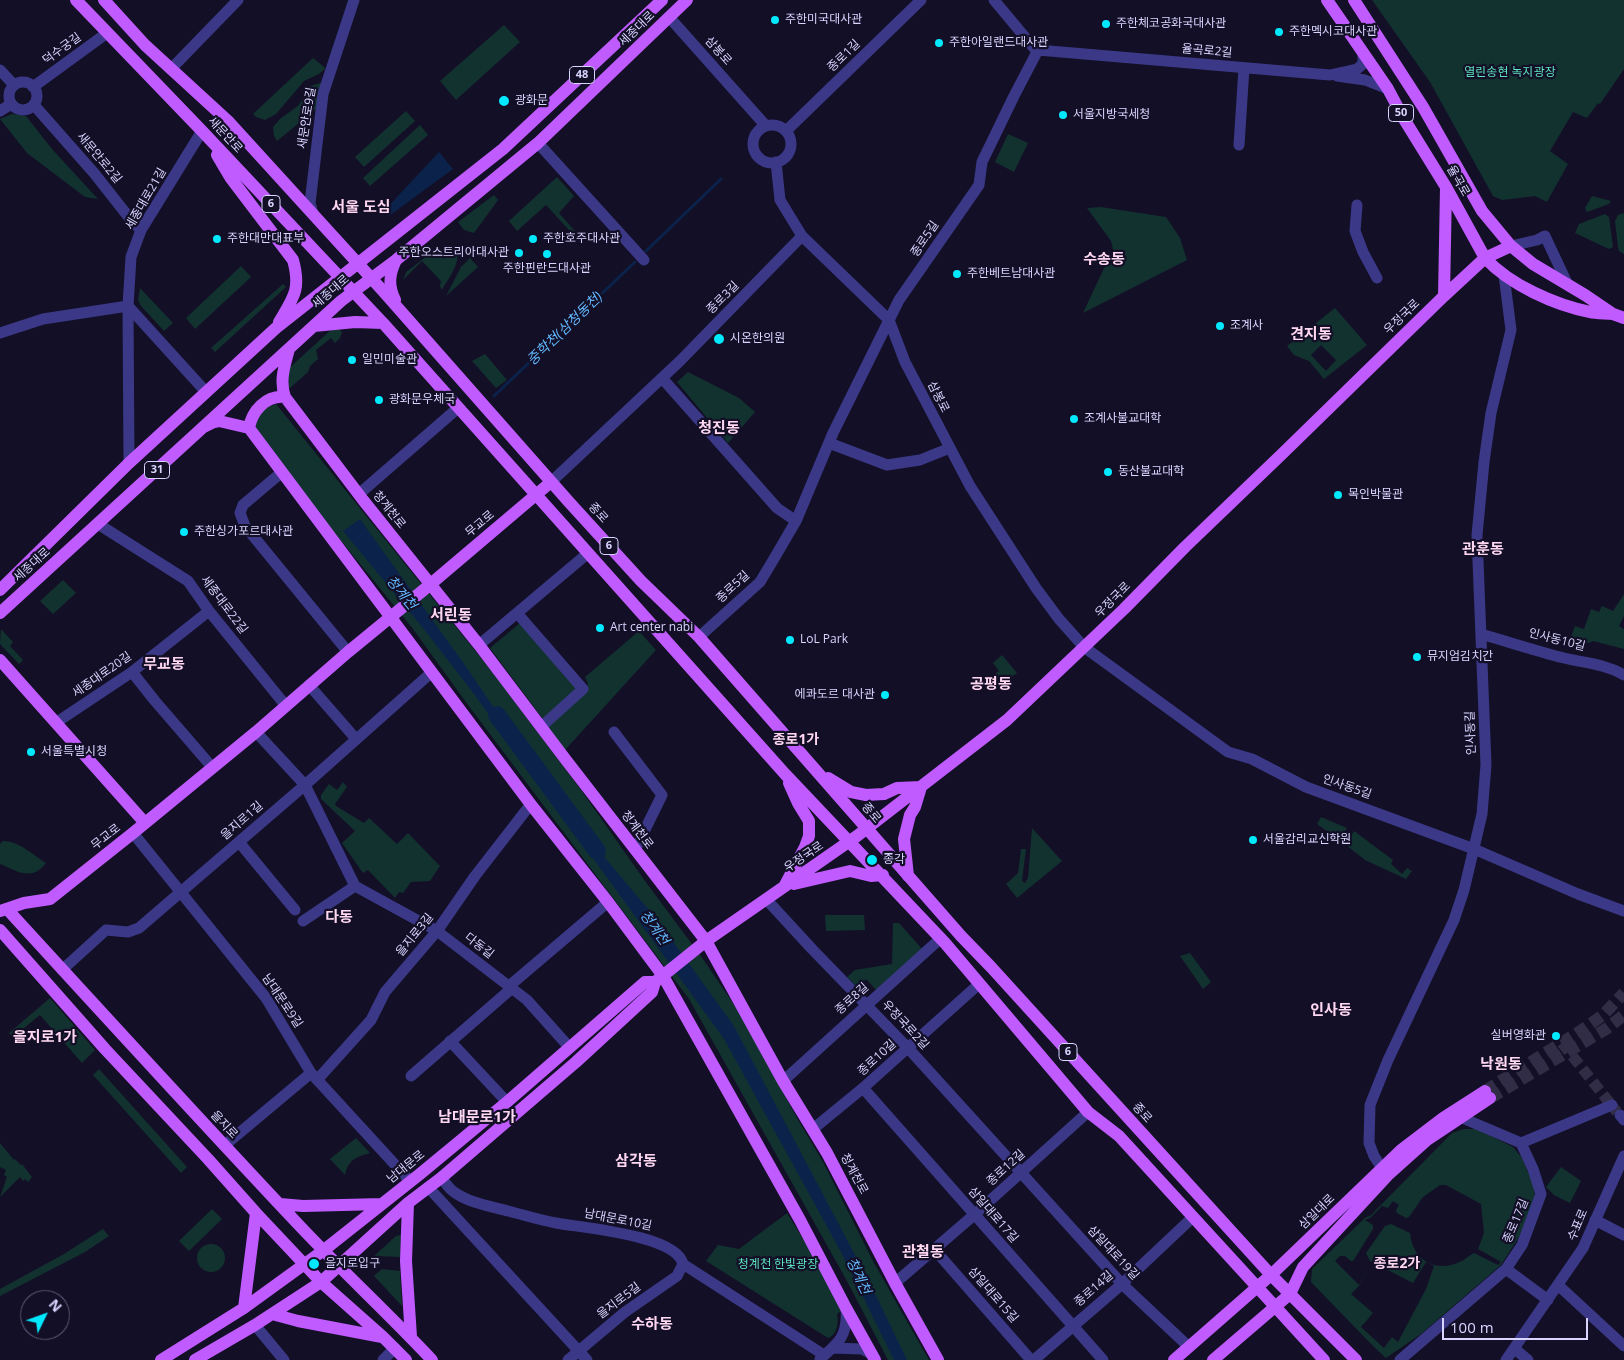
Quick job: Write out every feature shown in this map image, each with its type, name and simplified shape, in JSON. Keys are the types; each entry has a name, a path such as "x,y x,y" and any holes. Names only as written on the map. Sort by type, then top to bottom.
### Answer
{"main road":[{"name":"새문안로","path":"76,0 353,291"},
{"name":"새문안로","path":"104,0 144,45 229,122 371,277"},
{"name":"세종대로","path":"0,590 129,463 276,328 503,149 662,0"},
{"name":"세종대로","path":"0,613 353,291 396,260 538,143 687,0"},
{"name":"율곡로","path":"1327,0 1388,89 1470,228 1485,258 1504,274 1547,299 1590,312 1619,316"},
{"name":"율곡로","path":"1354,0 1423,107 1482,211 1511,246 1533,264 1619,316"},
{"path":"202,131 230,177 293,260 297,275 297,288 276,328"},
{"path":"1444,296 1446,187"},
{"name":"우정국로","path":"662,977 701,945 850,841 1007,720 1124,610 1185,547 1444,296 1485,258 1511,246"},
{"path":"396,260 390,274 390,286 392,294 403,314"},
{"name":"종로","path":"371,277 551,482 641,581 699,637 908,876 1271,1275 1356,1360"},
{"name":"6","path":"353,291 785,774 883,875 940,938 1088,1112 1118,1136 1324,1360"},
{"path":"276,328 304,308 313,305 318,306 321,315 314,326"},
{"path":"314,326 355,322 383,324"},
{"path":"249,428 252,416 260,405 273,398 285,397 282,388 282,376 289,349"},
{"name":"청계천로","path":"285,397 429,586 479,644 635,850 701,945 827,1153 895,1283 938,1360"},
{"path":"202,428 219,422 249,428 395,613 432,672 532,806 608,902 662,977 800,1220 873,1357"},
{"name":"무교로","path":"4,910 50,899 256,732 348,652 551,482"},
{"path":"0,660 146,823"},
{"path":"819,773 850,792 866,795 884,794 897,788 921,787 915,807 910,815 904,839 908,876"},
{"path":"784,886 809,836 809,820 798,803 785,774"},
{"path":"784,886 850,871 871,876 883,875"},
{"name":"을지로","path":"4,910 280,1204 432,1360"},
{"path":"0,930 105,1049 304,1264 321,1282 384,1337 406,1360"},
{"path":"195,1360 255,1325 321,1282 408,1203 441,1178 576,1062 652,992 662,977"},
{"name":"남대문로","path":"160,1360 244,1308 324,1250 507,1102 645,982 662,977"},
{"name":"삼일대로","path":"1174,1360 1257,1288 1401,1150 1427,1129 1488,1095 1426,1140 1389,1174 1303,1267 1290,1294 1213,1360"},
{"path":"408,1203 406,1261 411,1337"},
{"path":"280,1204 303,1206 382,1204"},
{"path":"244,1308 256,1213"},
{"path":"272,1314 298,1321 384,1337"}],"street":[{"path":"171,69 238,0"},
{"name":"새문안로9길","path":"313,214 310,203 323,94 354,0"},
{"name":"종로1길","path":"786,131 921,0"},
{"path":"994,0 1034,48 1038,50"},
{"path":"1001,0 1037,44 1038,50"},
{"name":"삼봉로","path":"669,17 766,126"},
{"name":"덕수궁길","path":"33,87 107,34"},
{"name":"율곡로2길","path":"1038,50 1330,75 1357,69 1363,64 1363,55"},
{"name":"종로5길","path":"699,637 760,582 796,521 829,443 899,300 978,185 982,162 1038,50"},
{"path":"1239,145 1244,68"},
{"path":"0,70 14,85"},
{"path":"1330,75 1365,80 1388,89"},
{"path":"26,82 33,87 37,96 34,105 26,110 21,110 16,109 11,104 8,97 14,85 26,82"},
{"path":"0,111 11,104"},
{"name":"새문안로2길","path":"34,105 141,230"},
{"path":"774,124 786,131 790,138 790,152 786,157 772,163 762,160 755,151 754,145 757,134 766,126 774,124"},
{"name":"세종대로21길","path":"128,306 131,257 141,230 202,131"},
{"path":"538,143 644,260"},
{"name":"삼봉로","path":"776,162 780,200 802,236 889,320 905,362 970,486 1036,588 1059,620 1084,647"},
{"path":"1357,204 1355,231 1363,252 1377,278"},
{"name":"종로3길","path":"551,482 662,378 802,236"},
{"path":"1511,246 1545,236 1568,285"},
{"name":"인사동길","path":"1382,1168 1374,1156 1369,1143 1370,1105 1388,1060 1454,920 1464,890 1482,814 1486,765 1477,535 1491,413 1511,330 1504,274"},
{"path":"0,334 43,319 128,306"},
{"path":"128,306 206,392"},
{"path":"128,306 129,463"},
{"path":"662,378 777,508 796,521"},
{"path":"359,494 458,408"},
{"path":"829,443 887,465 920,460 950,448"},
{"path":"282,472 243,505 240,514 245,526 348,652"},
{"name":"세종대로22길","path":"98,524 188,581 209,611 286,706"},
{"path":"479,644 587,554"},
{"name":"세종대로20길","path":"57,722 132,672 209,611"},
{"path":"517,613 583,688 541,727"},
{"name":"인사동10길","path":"1481,634 1564,658 1616,670 1624,675"},
{"name":"인사동5길","path":"1084,647 1228,752 1252,759 1306,787 1474,848 1578,894 1624,911"},
{"path":"132,672 154,701 212,767"},
{"name":"을지로1길","path":"62,970 106,930 128,932 139,928 305,786 432,672"},
{"path":"310,685 356,739"},
{"path":"256,732 305,786 355,886 303,921"},
{"path":"614,732 662,795 635,850"},
{"name":"을지로3길","path":"225,1145 314,1076 371,1020 385,992 437,931 475,876 532,806"},
{"name":"남대문로9길","path":"133,833 266,998 314,1076 410,1181"},
{"path":"239,842 295,910"},
{"name":"다동길","path":"355,886 437,931 527,1000 570,1048"},
{"name":"우정국로2길","path":"766,898 812,949 908,1048 1020,1174"},
{"path":"411,1076 608,902"},
{"name":"종로8길","path":"783,1081 940,938"},
{"name":"종로10길","path":"812,1129 863,1088 979,984"},
{"path":"450,1041 507,1102"},
{"name":"삼일대로17길","path":"863,1088 1103,1360"},
{"path":"1460,1117 1521,1143 1612,1105"},
{"name":"종로12길","path":"895,1283 974,1216 1088,1112"},
{"name":"종로17길","path":"1400,1360 1506,1269 1522,1244 1541,1194 1533,1169 1521,1143"},
{"name":"수표로","path":"1506,1360 1583,1248 1624,1156"},
{"name":"삼일대로19길","path":"1020,1174 1122,1284 1189,1347"},
{"name":"남대문로10길","path":"441,1178 452,1192 471,1201 554,1222 646,1239 674,1250 682,1258 683,1264 825,1354"},
{"path":"428,1187 587,1360"},
{"name":"종로14길","path":"1032,1360 1122,1284 1193,1217"},
{"path":"1595,1220 1624,1235"},
{"name":"삼일대로15길","path":"934,1249 1032,1360"},
{"name":"을지로5길","path":"568,1360 625,1312 677,1276 683,1264"},
{"path":"1506,1269 1548,1300"},
{"path":"1558,1285 1624,1346"},
{"path":"825,1354 845,1331 847,1322 846,1308"},
{"path":"255,1325 284,1360"},
{"path":"383,1360 395,1348"},
{"path":"825,1354 862,1349 873,1357"},
{"path":"1515,1349 1528,1360"}],"green space":[{"name":"열린송현 녹지광장","path":"1372,0 1624,0 1624,69 1600,104 1598,103 1587,118 1573,112 1550,151 1568,164 1547,202 1535,196 1502,200 1493,196 1430,82"},
{"path":"504,25 520,42 456,100 440,81"},
{"path":"313,58 325,69 304,81 276,114 265,120 253,114"},
{"path":"327,81 316,109 277,141 274,136 273,127 280,119 299,105 310,86"},
{"path":"406,111 415,121 364,167 355,157"},
{"path":"12,114 26,116 52,149 98,199 85,197 27,153 0,119"},
{"path":"420,125 428,135 370,186 363,178"},
{"path":"1008,134 1028,143 1014,172 995,162"},
{"path":"557,177 574,196 559,213 581,238 579,241 546,205 517,231 509,221"},
{"path":"494,195 498,200 474,233 464,230 458,222"},
{"path":"1592,196 1611,201 1609,204 1587,212 1585,208"},
{"path":"1101,207 1166,217 1180,238 1187,260 1083,313 1113,249 1111,241 1087,208"},
{"path":"1624,213 1624,254 1619,251 1615,221 1618,215"},
{"path":"1605,214 1609,217 1613,247 1609,249 1575,233 1579,224"},
{"path":"456,249 456,265 442,290 440,286 441,281 422,261 403,280 406,272 435,250 444,259"},
{"path":"470,258 478,267 446,296 461,267"},
{"path":"241,266 251,277 195,329 186,318"},
{"path":"283,284 286,287 215,352 211,348"},
{"path":"140,288 173,323 164,331 141,306 138,300"},
{"path":"1335,308 1367,345 1324,379 1309,361 1294,355 1287,346","holes":["1321,345 1336,360 1326,371 1311,355"]},
{"path":"333,328 338,328 342,332 340,338 335,343 331,338 316,350 318,359 310,366 308,372 289,389 287,370"},
{"path":"485,354 507,380 496,388 472,361"},
{"path":"688,372 739,398 755,412 728,443 677,382"},
{"path":"276,404 493,673 581,790 703,959 739,1012 823,1162 874,1263 929,1360 888,1360 847,1281 689,999 413,629 317,511 257,431 254,422 260,409"},
{"path":"63,580 76,593 53,614 40,601"},
{"path":"1624,594 1624,616 1619,626 1624,629 1624,649 1593,641 1588,643 1571,637 1575,626 1584,629 1591,609 1599,612 1602,606 1613,611"},
{"path":"520,623 577,688 543,719 490,648"},
{"path":"1,629 13,642 10,646 23,660 19,664 0,644"},
{"path":"639,631 656,650 565,750 547,727 586,690 588,684 585,677"},
{"path":"1002,655 1017,673 992,691 985,681 999,671 993,663"},
{"path":"343,782 347,787 335,804 336,806 364,823 369,818 397,844 408,833 440,866 430,881 411,882 403,893 399,892 395,898 368,870 363,873 342,843 355,831 321,799 321,795 329,784 337,790"},
{"path":"1321,817 1347,828 1339,840 1317,824"},
{"path":"1032,828 1062,861 1017,898 1006,884 1018,873 1021,849 1026,849 1022,881 1025,883 1028,878"},
{"path":"1354,831 1393,860 1391,864 1402,874 1407,868 1412,871 1406,879 1365,860 1346,845"},
{"path":"3,841 15,843 46,863 41,869 30,874 18,872 0,864 0,844"},
{"path":"825,915 864,915 865,930 826,931"},
{"path":"893,923 899,923 923,950 877,991 866,979 857,987 847,977 855,970 892,964"},
{"path":"1190,953 1211,982 1203,989 1180,956"},
{"path":"50,998 95,1050 82,1063 40,1015 13,1037 9,1033"},
{"path":"99,1069 187,1167 181,1173 93,1075"},
{"path":"1464,1129 1477,1129 1513,1147 1522,1158 1534,1186 1535,1201 1519,1237 1501,1265 1421,1334 1386,1358 1311,1282 1312,1269 1366,1217 1370,1216 1452,1133","holes":["1440,1185 1446,1185 1481,1204 1484,1233 1478,1249 1501,1262 1498,1265 1474,1253 1462,1261 1451,1265 1438,1266 1432,1264 1417,1254 1412,1244 1410,1233 1391,1224 1385,1226 1366,1253 1370,1261 1359,1285 1335,1261 1340,1256 1345,1256 1353,1261 1373,1229 1373,1225 1365,1220 1370,1218 1382,1206 1388,1208 1393,1201 1399,1205 1396,1210 1397,1213 1406,1218 1409,1217 1423,1197","1370,1261 1413,1283 1426,1262 1434,1266 1426,1289 1398,1342 1392,1337 1384,1348 1361,1327 1373,1313 1351,1294 1359,1286"]},
{"path":"356,1138 370,1153 353,1160 348,1166 345,1175 330,1159"},
{"path":"0,1143 14,1160 22,1164 32,1177 28,1182 25,1179 23,1181 20,1177 0,1197 7,1177 4,1175 6,1170 0,1167"},
{"path":"1561,1167 1581,1181 1570,1203 1554,1195 1546,1187"},
{"path":"212,1209 222,1219 189,1251 179,1241"},
{"name":"청계천 한빛광장","path":"787,1213 846,1308 837,1314 837,1328 828,1338 706,1261 718,1245 739,1249"},
{"path":"103,1229 109,1236 85,1252 0,1296 0,1289 64,1254"},
{"path":"401,1235 400,1257 374,1256 396,1236"},
{"path":"211,1244 221,1248 225,1258 221,1268 211,1272 201,1268 197,1258 201,1248"},
{"path":"382,1269 400,1271 402,1306 374,1276"}],"water":[{"path":"439,152 453,169 389,216 384,211"},
{"name":"청계천","path":"360,519 467,668 554,797 659,922 734,1026 871,1285 907,1360 894,1360 842,1254 724,1039 471,690 343,531"}],"waterway":[{"name":"중학천(삼청동천)","path":"646,251 721,179"},
{"name":"중학천(삼청동천)","path":"494,396 635,262"},
{"name":"청계천","path":"497,715 597,851"}],"tunnel":[{"path":"1485,1091 1582,1030 1603,1015 1624,993"},
{"path":"1490,1098 1606,1029 1624,1015"},
{"path":"1562,1043 1617,1112"}],"place":[{"name":"주한미국대사관","path":"775,20"},
{"name":"주한체코공화국대사관","path":"1106,24"},
{"name":"주한멕시코대사관","path":"1279,32"},
{"name":"주한아일랜드대사관","path":"939,43"},
{"name":"광화문","path":"504,101"},
{"name":"서울지방국세청","path":"1063,115"},
{"name":"주한대만대표부","path":"217,239"},
{"name":"주한호주대사관","path":"533,239"},
{"name":"주한오스트리아대사관","path":"519,253"},
{"name":"주한핀란드대사관","path":"547,254"},
{"name":"주한베트남대사관","path":"957,274"},
{"name":"조계사","path":"1220,326"},
{"name":"시온한의원","path":"719,339"},
{"name":"일민미술관","path":"352,360"},
{"name":"광화문우체국","path":"379,400"},
{"name":"조계사불교대학","path":"1074,419"},
{"name":"동산불교대학","path":"1108,472"},
{"name":"목인박물관","path":"1338,495"},
{"name":"주한싱가포르대사관","path":"184,532"},
{"name":"Art center nabi","path":"600,628"},
{"name":"LoL Park","path":"790,640"},
{"name":"뮤지엄김치간","path":"1417,657"},
{"name":"에콰도르 대사관","path":"885,695"},
{"name":"서울특별시청","path":"31,752"},
{"name":"서울감리교신학원","path":"1253,840"},
{"name":"종각","path":"872,860"},
{"name":"실버영화관","path":"1556,1036"},
{"name":"을지로입구","path":"314,1264"}],"district":[{"name":"서울 도심","path":"361,208"},
{"name":"수송동","path":"1104,260"},
{"name":"견지동","path":"1311,335"},
{"name":"청진동","path":"719,429"},
{"name":"관훈동","path":"1483,550"},
{"name":"서린동","path":"451,616"},
{"name":"무교동","path":"164,665"},
{"name":"공평동","path":"991,685"},
{"name":"종로1가","path":"796,740"},
{"name":"다동","path":"339,918"},
{"name":"인사동","path":"1331,1011"},
{"name":"을지로1가","path":"45,1038"},
{"name":"낙원동","path":"1501,1065"},
{"name":"남대문로1가","path":"477,1118"},
{"name":"삼각동","path":"636,1162"},
{"name":"관철동","path":"923,1253"},
{"name":"종로2가","path":"1397,1264"},
{"name":"수하동","path":"652,1325"}]}
